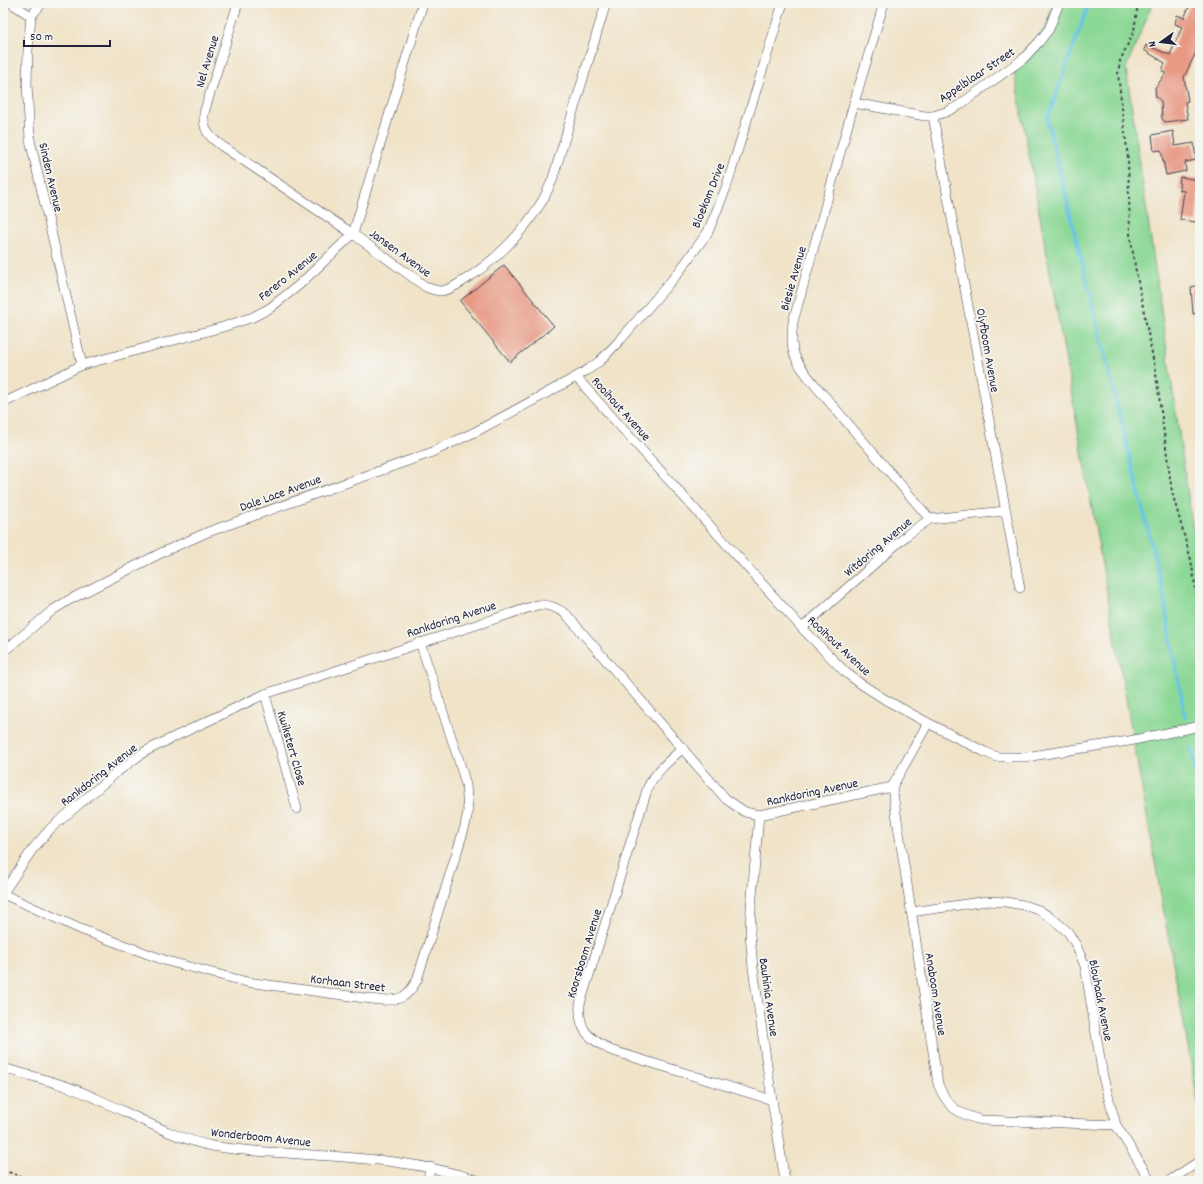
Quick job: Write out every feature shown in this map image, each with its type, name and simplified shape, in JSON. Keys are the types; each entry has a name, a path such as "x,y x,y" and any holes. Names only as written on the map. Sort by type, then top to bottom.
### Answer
{"street":[{"path":"11,3 31,16 42,3"},
{"name":"Nel Avenue","path":"205,127 204,113 238,3"},
{"name":"Ferero Avenue","path":"3,403 82,364 223,327 253,316 270,308 300,285 353,234 422,3"},
{"name":"Jansen Avenue","path":"205,127 207,133 222,146 353,234 426,287 432,290 440,291 457,285 499,254 529,220 542,202 552,181 606,3"},
{"name":"Bloekom Drive","path":"576,376 600,361 622,338 678,273 708,232 726,188 783,3"},
{"name":"Biesie Avenue","path":"884,3 854,103 793,322 791,338 792,348 799,365 930,519"},
{"name":"Appelblaar Street","path":"854,103 915,115 934,116 946,112 958,106 1023,59 1050,29 1059,3"},
{"name":"Sinden Avenue","path":"31,16 27,83 30,140 82,364"},
{"name":"Olyfboom Avenue","path":"934,116 1020,588"},
{"name":"Rooihout Avenue","path":"576,376 802,628 834,661 861,684 928,723 985,752 1010,758 1129,741 1200,726"},
{"name":"Dale Lace Avenue","path":"3,652 53,610 143,561 208,532 430,453 477,431 576,376"},
{"name":"Witdoring Avenue","path":"802,628 906,536 930,519 1005,510"},
{"name":"Rankdoring Avenue","path":"3,893 43,836 117,772 144,752 265,694 528,607 544,604 552,606 566,614 726,799 745,812 759,815 892,787"},
{"name":"Korhaan Street","path":"3,893 87,932 167,961 247,982 380,1000 392,1000 402,997 411,991 417,980 468,810 466,785 460,764 420,642"},
{"name":"Kwikstert Close","path":"265,694 297,809"},
{"path":"892,787 928,723"},
{"name":"Koorsboom Avenue","path":"683,748 652,778 648,787 580,1004 579,1016 582,1028 592,1039 610,1050 772,1100"},
{"name":"Anaboom Avenue","path":"892,787 938,1084 942,1095 957,1111 966,1116 981,1120 1116,1126"},
{"name":"Bauhinia Avenue","path":"759,815 750,908 750,934 753,968 785,1181"},
{"name":"Blouhaak Avenue","path":"911,912 987,901 1006,902 1039,910 1068,932 1076,945 1085,966 1103,1077 1116,1126 1151,1181"},
{"name":"Wonderboom Avenue","path":"3,1068 51,1081 81,1092 161,1130 192,1141 241,1150 372,1159 431,1167 480,1181"},
{"path":"1169,1181 1200,1161"},
{"path":"427,1181 431,1167"}],"path":[{"path":"1138,3 1134,31 1120,61 1118,74 1128,158 1130,234 1156,374 1172,492 1191,560 1200,615"},
{"path":"3,1170 33,1181"}],"green space":[{"path":"1053,3 1153,3 1126,68 1200,578 1200,1114 1013,65 1046,27"}],"building":[{"path":"1191,3 1200,3 1200,44 1184,77 1188,101 1185,102 1188,119 1165,122 1162,119 1161,101 1156,97 1155,88 1166,73 1162,71 1165,63 1144,50 1146,45 1170,55 1182,27 1175,24 1177,15 1184,18"},
{"path":"1173,131 1175,146 1194,143 1196,160 1185,162 1186,171 1166,175 1161,150 1154,151 1152,135"},
{"path":"1180,177 1200,180 1196,222 1180,220 1184,191 1179,190"},
{"path":"504,265 554,326 510,362 460,301"},
{"path":"1200,285 1200,313 1193,314 1191,287"}],"waterway":[{"path":"1089,3 1047,120 1161,583 1185,717"},
{"path":"1191,748 1200,789"}]}
